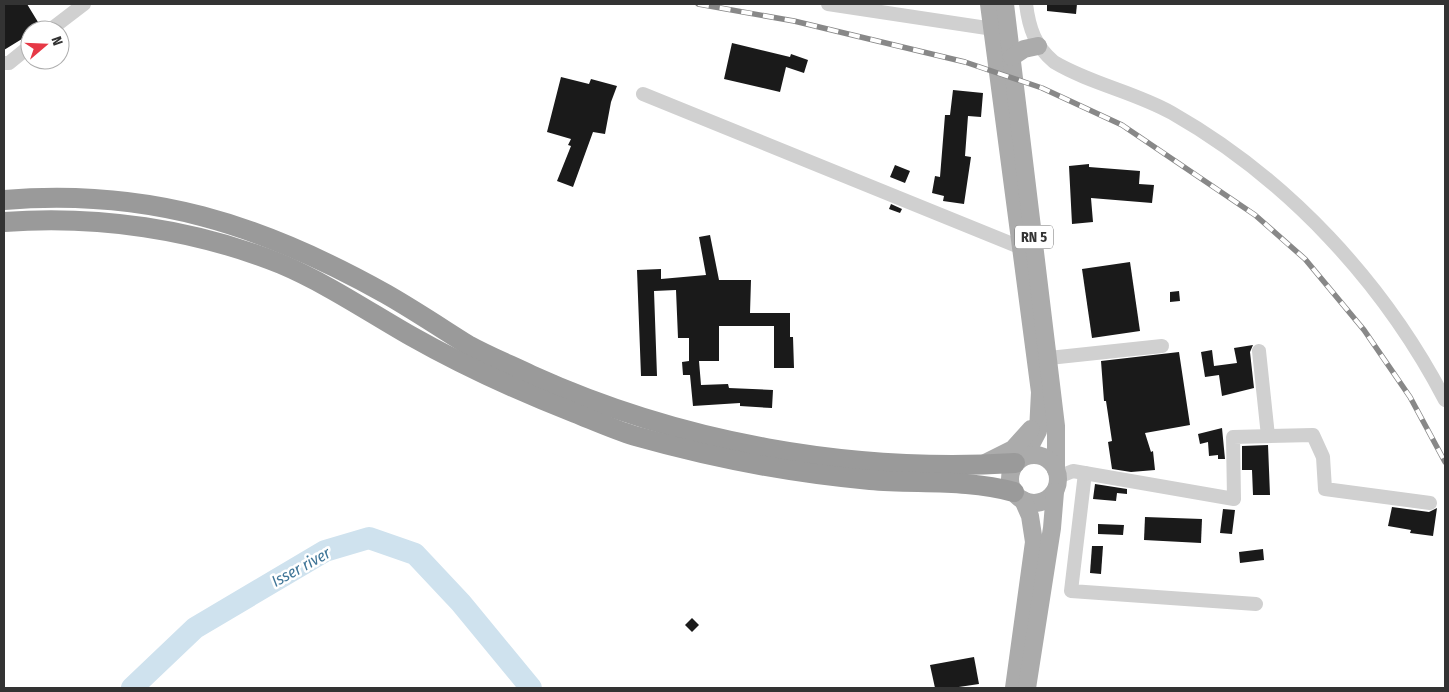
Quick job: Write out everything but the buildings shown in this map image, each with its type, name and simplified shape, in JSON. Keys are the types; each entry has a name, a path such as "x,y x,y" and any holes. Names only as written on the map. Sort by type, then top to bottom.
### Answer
{"highway":[{"path":"4,200 113,199 171,208 231,223 302,251 387,294 471,346 534,376 602,404 675,428 760,447 858,461 979,465 1020,460"},
{"path":"4,222 42,219 141,226 216,241 282,265 476,371 541,400 632,435 729,461 808,475 887,482 977,485 1018,496"}],"main road":[{"name":"RN 5","path":"989,4 1012,57 1049,358 1057,440 1052,528 1028,688"},
{"name":"RN 5","path":"1005,4 1000,30 1040,408 1038,431 1020,460"},
{"path":"1012,57 1024,49 1038,46"},
{"path":"979,465 1006,454 1022,442 1032,428 1040,408"},
{"path":"1014,688 1034,550 1032,525 1010,480 1020,460 1033,454 1047,458 1056,480 1050,497 1037,503 1018,496"},
{"path":"977,485 1000,496 1019,514 1028,529 1034,550"}],"street":[{"path":"63,20 84,4"},
{"path":"830,4 1000,30"},
{"path":"1026,4 1028,24 1038,46 1045,55 1065,68 1149,102 1199,130 1252,166 1313,219 1368,283 1426,362 1445,400"},
{"path":"4,63 9,63 20,54"},
{"path":"643,94 1022,248"},
{"path":"1049,358 1162,346"},
{"path":"1259,351 1268,436"},
{"path":"1056,480 1074,471 1234,499 1233,438 1313,435 1323,458 1325,489 1430,503"},
{"path":"1084,473 1071,591 1256,604"}],"waterway":[{"name":"Isser river","path":"132,688 195,628 325,551 369,538 415,554 461,603 531,688"}],"railway":[{"path":"698,4 794,21 965,62 1042,88 1122,125 1255,215 1305,259 1364,330 1410,397 1445,462"}]}
